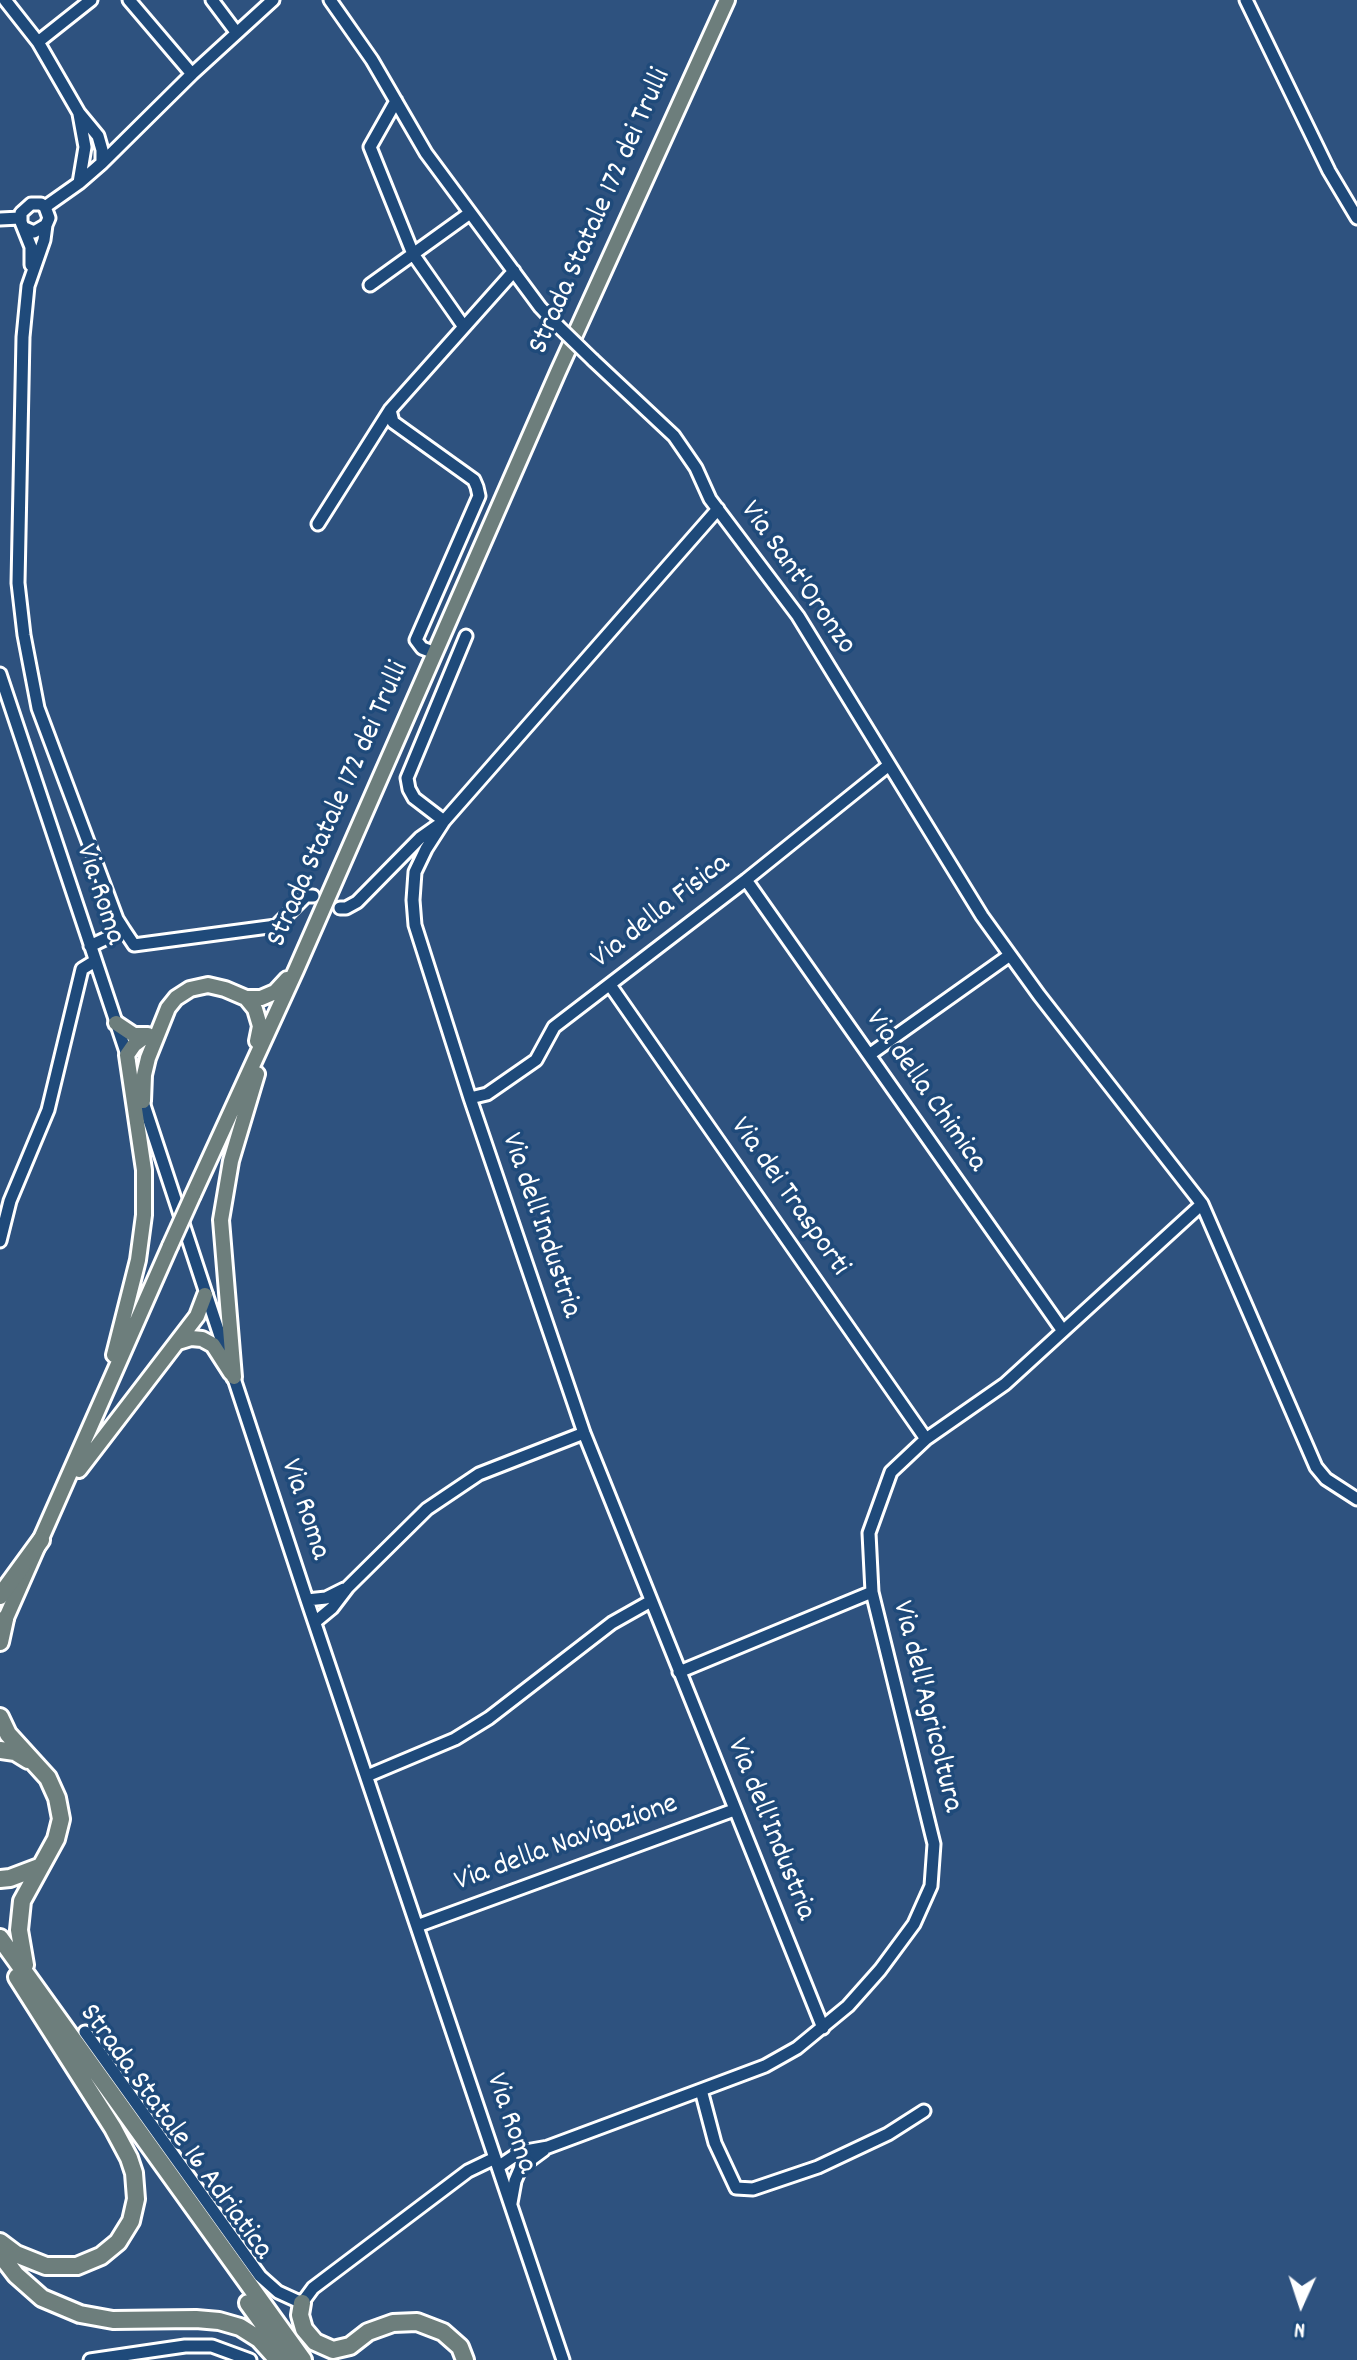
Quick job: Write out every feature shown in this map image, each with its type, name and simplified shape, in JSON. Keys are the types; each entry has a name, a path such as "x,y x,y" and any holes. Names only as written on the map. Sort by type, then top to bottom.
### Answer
{"highway":[{"path":"0,1596 41,1540"},
{"path":"0,1642 3,1625"},
{"path":"0,1717 8,1734 48,1778 57,1798 61,1819 56,1839 22,1901 20,1949 27,1974"},
{"path":"0,1750 15,1752 36,1764"},
{"path":"0,1879 39,1867"},
{"name":"Strada Statale 16 Adriatica","path":"0,1938 303,2360"},
{"path":"0,2242 16,2254 46,2266 77,2266 101,2256 118,2242 131,2221 136,2199 134,2173 113,2128 2,1956"},
{"name":"Strada Statale 16 Adriatica","path":"2,1956 289,2360"},
{"path":"0,2254 8,2274 42,2298 80,2314 113,2320 196,2319 240,2327 259,2339 278,2360"},
{"path":"302,2303 300,2315 304,2329 315,2342 333,2350 350,2346 368,2332 393,2323 417,2322 443,2332 460,2347 465,2360"}],"main road":[{"name":"Strada Statale 172 dei Trulli","path":"3,1625 170,1246 278,1011 558,372 727,0"},
{"path":"90,1428 120,1334 138,1260 144,1215 144,1170 127,1055 134,1045 152,1032 176,998 190,989 208,985 246,998 261,998 275,992 296,970"},
{"path":"246,998 255,1009 260,1026 251,1069"},
{"path":"234,1377 221,1220 231,1161 278,1011"},
{"path":"116,1023 134,1035 152,1032"},
{"path":"143,1101 152,1032"},
{"path":"60,1496 197,1316 205,1295"},
{"path":"178,1342 191,1338 213,1345 234,1377"}],"street":[{"path":"5,0 38,42 79,113 98,136 102,163"},
{"path":"38,42 91,0"},
{"path":"129,0 192,74"},
{"path":"212,0 236,32"},
{"path":"32,270 23,209 31,204 45,207 79,183 273,0"},
{"name":"Via Sant'Oronzo","path":"330,0 372,60 426,153 540,307 674,436 696,468 710,499 798,616 982,916 1202,1204 1316,1467 1326,1479 1357,1499"},
{"path":"1246,0 1329,171 1357,218"},
{"path":"396,101 370,147 413,254 464,327"},
{"path":"79,113 85,147 79,183"},
{"path":"98,136 122,143"},
{"path":"85,147 102,163"},
{"path":"45,207 49,218 28,286 23,337 18,583 38,708 117,919 134,945 276,926 306,896 313,896"},
{"path":"370,285 470,213"},
{"path":"0,219 23,223 34,232 46,225"},
{"path":"318,524 390,410 514,271"},
{"path":"390,410 393,422 474,480 479,496 416,640 422,648 435,653"},
{"name":"Via dell'Industria","path":"718,509 444,821 415,872 413,900 415,925 470,1098 584,1433 823,2028"},
{"path":"340,908 357,902 420,838 444,821 414,798 407,778 466,636"},
{"name":"Via Roma","path":"0,674 563,2360"},
{"name":"Via della Fisica","path":"470,1098 487,1094 536,1060 554,1027 746,880 889,765"},
{"path":"399,860 415,872"},
{"name":"Via della Chimica","path":"746,880 1063,1331"},
{"path":"90,946 124,930"},
{"path":"869,1055 1010,955"},
{"path":"0,1241 10,1201 48,1110 82,969 95,961"},
{"name":"Via dei Trasporti","path":"610,985 926,1439"},
{"name":"Via dell'Agricoltura","path":"302,2303 313,2288 468,2171 497,2163 520,2152 548,2147 701,2090 765,2066 797,2048 848,2006 897,1947 914,1924 931,1886 934,1844 872,1592 869,1533 891,1472 926,1439 1005,1384 1202,1204"},
{"path":"315,1622 427,1509 479,1474 584,1433"},
{"path":"307,1600 326,1598 348,1587"},
{"path":"679,1672 872,1592"},
{"path":"367,1776 455,1739 489,1718 612,1623 651,1601"},
{"name":"Via della Navigazione","path":"417,1926 734,1810"},
{"path":"85,2032 260,2276 278,2292 302,2303"},
{"path":"701,2090 715,2143 736,2188 753,2189 818,2167 888,2134 924,2111"},
{"name":"Via dell'Agricoltura","path":"490,2144 520,2152"},
{"name":"Via dell'Agricoltura","path":"521,2167 548,2147"},
{"path":"497,2163 511,2169 521,2167"},
{"path":"511,2203 521,2167"},
{"path":"90,2360 185,2346 212,2346 250,2360"}]}
